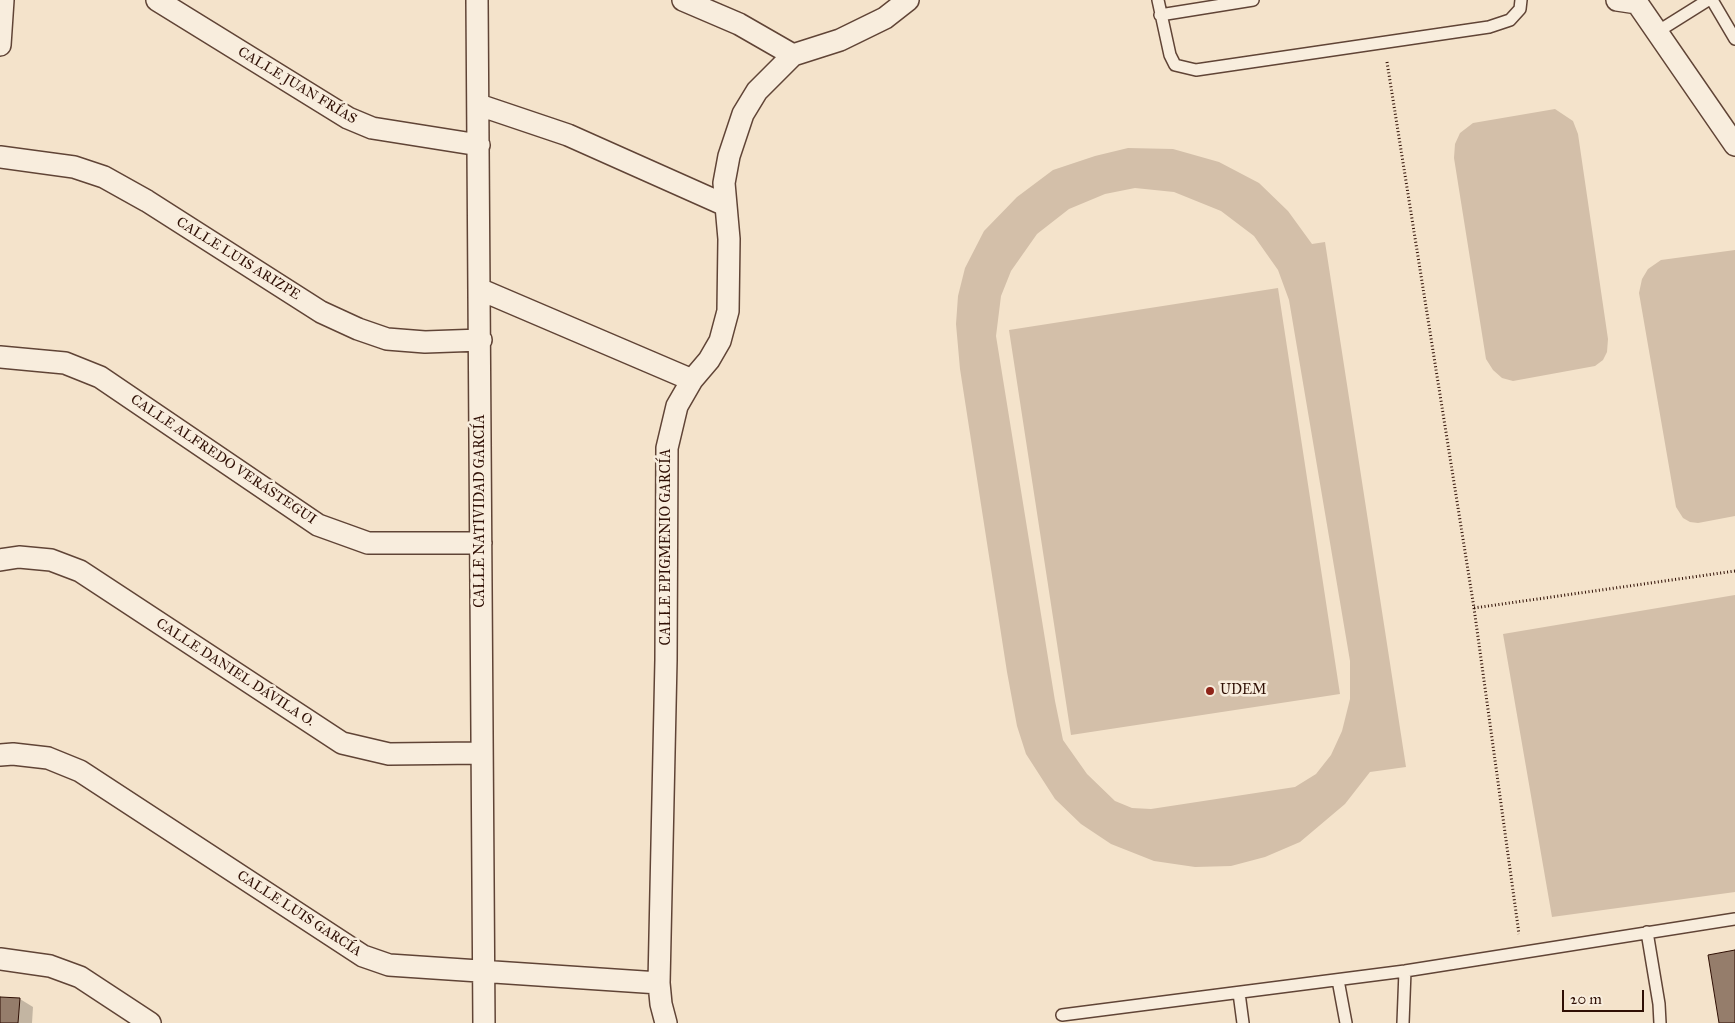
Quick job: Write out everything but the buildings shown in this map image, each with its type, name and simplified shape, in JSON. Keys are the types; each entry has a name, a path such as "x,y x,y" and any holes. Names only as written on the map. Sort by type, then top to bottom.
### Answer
{"street":[{"path":"0,45 3,0"},
{"name":"CALLE JUAN FRÍAS","path":"156,0 348,118 372,128 479,145"},
{"name":"CALLE NATIVIDAD GARCÍA","path":"477,0 481,340 480,752 484,1023"},
{"path":"682,0 739,24 793,55"},
{"name":"CALLE EPIGMENIO GARCÍA","path":"666,1023 661,1004 659,983 666,660 667,448 677,406 692,380 709,360 720,341 728,311 730,239 724,183 729,156 743,114 757,91 793,55 840,40 885,18 908,0"},
{"path":"1630,1 1656,32 1735,145"},
{"path":"479,105 568,135 725,205"},
{"name":"CALLE LUIS ARIZPE","path":"0,157 74,167 104,177 147,201 321,312 358,329 387,339 425,342 481,340"},
{"path":"479,289 692,380"},
{"name":"CALLE ALFREDO VERÁSTEGUI","path":"0,357 65,363 100,376 318,525 368,543 481,543"},
{"name":"CALLE DANIEL DÁVILA O.","path":"0,560 19,558 51,560 80,571 342,743 389,754 480,752"},
{"name":"CALLE LUIS GARCÍA","path":"0,755 13,754 48,758 80,771 363,956 389,965 484,973 659,983"},
{"path":"0,960 50,966 80,977 150,1023"}],"lane":[{"path":"1158,0 1170,55 1175,65 1184,69 1196,70 1489,28 1510,20 1520,9 1521,0"},
{"path":"1160,15 1253,0"},
{"path":"1656,32 1710,0 1735,40"},
{"path":"1062,1016 1405,971 1735,919"},
{"path":"1647,932 1659,1004 1660,1023"},
{"path":"1403,1023 1405,971"},
{"path":"1338,980 1346,1023"},
{"path":"1238,993 1243,1023"}],"path":[{"path":"1384,43 1474,608 1522,953"},
{"path":"1474,608 1735,571"}],"shaded area":[{"path":"1555,109 1573,121 1578,134 1608,339 1607,352 1603,360 1595,366 1513,381 1502,378 1493,370 1486,359 1454,158 1455,144 1460,133 1473,123"},
{"path":"1128,148 1173,149 1219,162 1259,183 1288,211 1312,244 1325,242 1406,767 1370,772 1345,804 1300,842 1265,857 1231,866 1195,867 1154,861 1111,844 1081,824 1055,799 1026,754 1017,726 960,369 956,324 958,296 965,268 984,231 1017,197 1053,170 1095,156","holes":["1135,188 1174,192 1221,211 1254,236 1278,270 1289,300 1350,661 1350,699 1342,731 1331,755 1316,774 1295,787 1151,809 1132,808 1115,801 1087,774 1063,740 1055,701 996,336 1001,296 1011,271 1037,234 1069,209 1105,194"]},
{"path":"1735,250 1735,516 1698,523 1690,522 1683,518 1676,507 1639,293 1642,279 1648,269 1661,260"},
{"path":"1278,288 1340,694 1071,735 1009,330"},
{"path":"1735,595 1735,892 1552,917 1503,634"}],"place":[{"name":"UDEM","path":"1210,691"}]}
